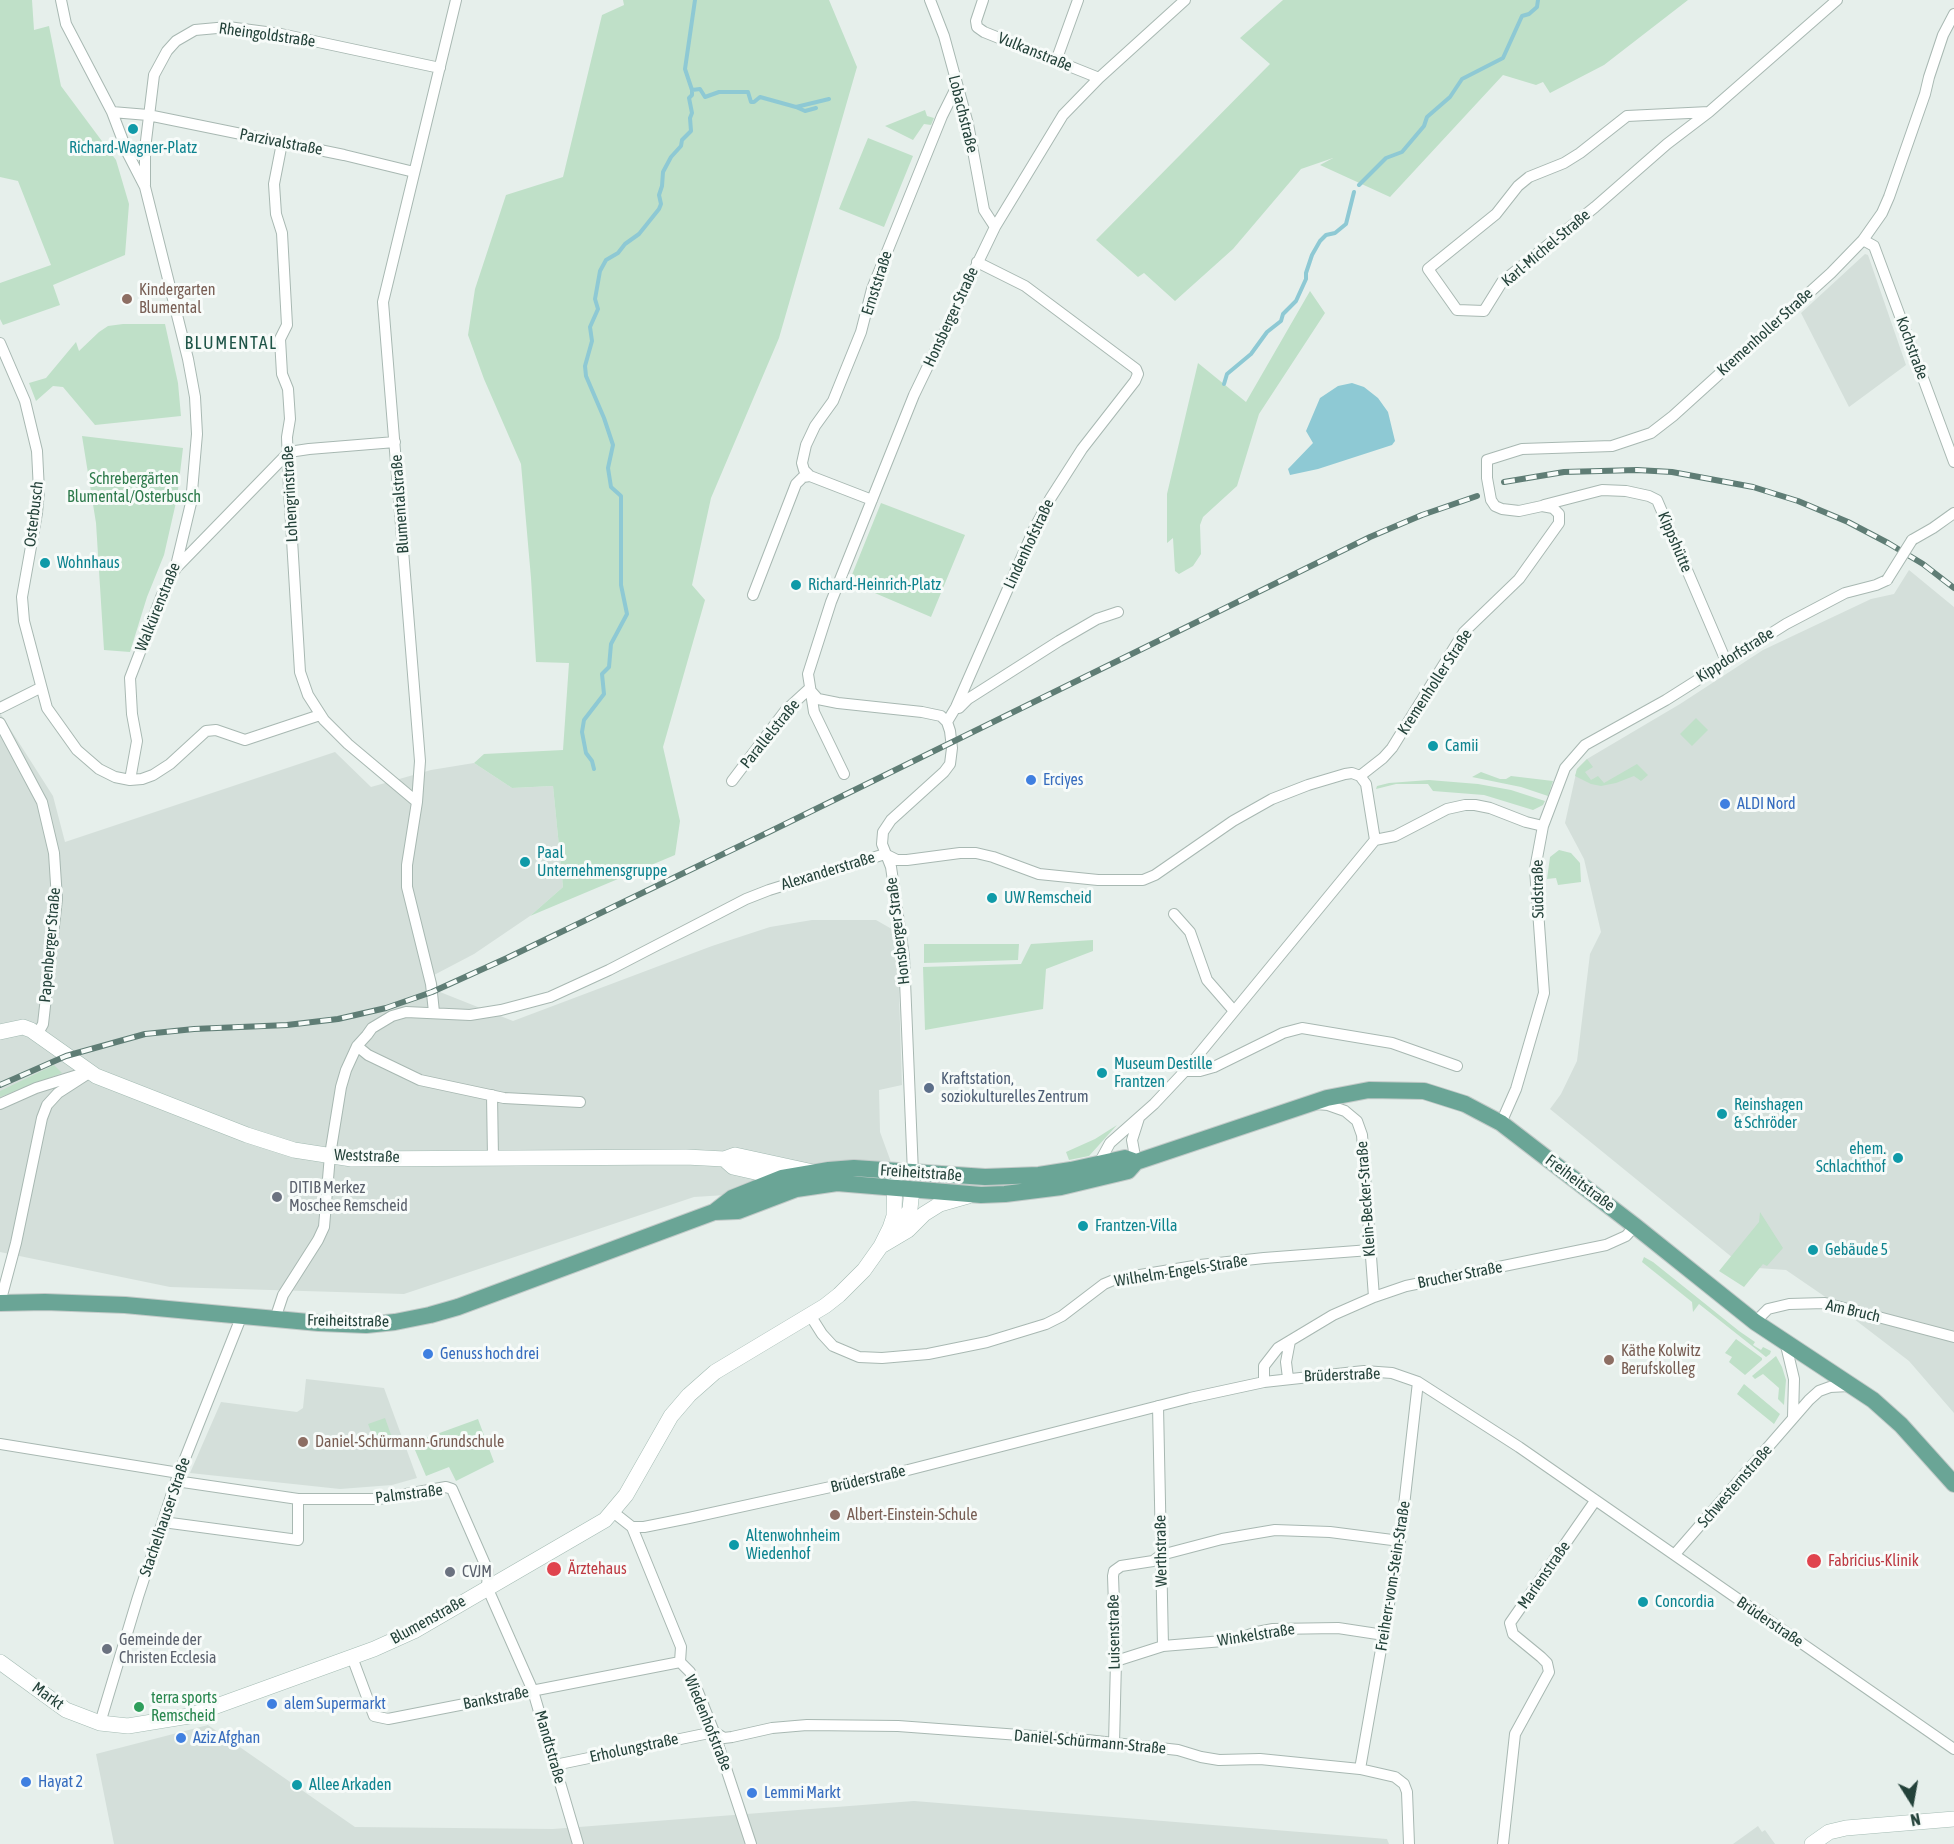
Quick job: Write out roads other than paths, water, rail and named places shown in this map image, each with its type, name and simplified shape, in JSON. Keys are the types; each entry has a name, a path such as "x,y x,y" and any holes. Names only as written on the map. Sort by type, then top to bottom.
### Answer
{"main road":[{"name":"Freiheitstraße","path":"912,1181 981,1195 1043,1190 1078,1184 1128,1171 1137,1162 1306,1103 1369,1090 1424,1091 1465,1104 1501,1123 1755,1322 1855,1386 1902,1425 1954,1484"},
{"name":"Freiheitstraße","path":"714,1212 732,1198 782,1178 815,1178 837,1183 912,1181 1014,1176 1071,1170 1125,1158 1137,1162"},
{"name":"Freiheitstraße","path":"0,1303 125,1305 366,1325 395,1322 430,1315 714,1212 738,1211 786,1193 815,1178"}],"street":[{"name":"Walkürenstraße","path":"61,0 66,24 111,112 128,154 145,187"},
{"name":"Blumentalstraße","path":"434,1012 431,984 406,887 420,761 383,302 456,0"},
{"name":"Lobachstraße","path":"930,0 944,36 968,124 984,210 995,227"},
{"name":"Vulkanstraße","path":"983,0 976,21 977,27 984,32 1099,78"},
{"path":"1056,61 1078,0"},
{"name":"Honsberger Straße","path":"844,774 814,712 809,688 810,662 831,602 914,395 976,262 1063,116 1099,78 1185,0"},
{"name":"Karl-Michel-Straße","path":"1709,112 1627,116 1580,153 1564,163 1530,177 1518,186 1496,214 1428,269 1457,310 1484,311 1502,282 1595,207 1667,144 1709,112 1838,0"},
{"name":"Kremenholler Straße","path":"1360,776 1392,748 1464,632 1520,579 1559,523 1559,514 1553,508 1542,506 1519,511 1495,506 1491,500 1486,478 1487,460 1522,449 1612,446 1651,433 1831,273 1863,240 1882,213 1925,94 1943,35 1954,14"},
{"name":"Rheingoldstraße","path":"148,115 154,75 160,60 184,35 206,28 228,27 281,34 440,68"},
{"name":"Ernststraße","path":"810,476 804,470 802,463 806,445 815,426 833,400 861,332 872,289 942,116 957,86"},
{"path":"111,112 148,115"},
{"name":"Walkürenstraße","path":"130,780 137,741 132,714 130,678 162,595 175,570 191,503 196,434 195,397 145,187 148,115"},
{"name":"Parzivalstraße","path":"148,115 414,172"},
{"name":"Lohengrinstraße","path":"282,143 274,184 276,214 282,233 287,325 280,339 282,374 288,389 290,418 287,437 300,672 308,695 320,715 348,744 417,802"},
{"name":"Kochstraße","path":"1863,240 1874,246 1954,462"},
{"name":"Lindenhofstraße","path":"947,722 956,707 1035,526 1082,449 1138,374 1130,364 1025,286 976,262"},
{"name":"Osterbusch","path":"0,343 25,401 37,451 39,482 37,513 22,597 24,621 40,688 47,708 77,750 99,769 115,777 130,780"},
{"path":"175,570 289,452 309,448 395,442"},
{"path":"753,595 796,484 803,477 810,476 872,500"},
{"name":"Kippshütte","path":"1542,506 1602,490 1649,496 1658,500 1726,661"},
{"name":"Kippdorfstraße","path":"1543,826 1565,768 1585,745 1666,700 1726,661 1830,600 1887,580 1912,540 1954,513"},
{"path":"809,688 818,699 922,712 941,716 947,722 968,699 977,693 1097,619 1118,612"},
{"path":"0,708 40,688"},
{"name":"Parallelstraße","path":"732,781 785,711 809,688"},
{"path":"130,780 153,775 170,764 206,731 216,730 245,740 320,715"},
{"name":"Honsberger Straße","path":"912,1181 904,957 891,867 882,844 883,832 891,820 950,764 952,748 947,722"},
{"name":"Papenberger Straße","path":"0,723 42,802 53,846 57,899 43,1024 38,1034"},
{"name":"Alexanderstraße","path":"434,1012 471,1015 501,1011 550,997 769,890 885,854 897,860 907,860 976,853 1039,874 1098,880 1143,880 1155,875 1233,821 1272,800 1308,785 1346,774 1352,773 1360,776"},
{"path":"1360,776 1366,784 1376,840"},
{"path":"1098,1164 1110,1143 1185,1071 1376,840 1395,836 1447,809 1475,804 1543,826"},
{"name":"Südstraße","path":"1501,1123 1510,1106 1529,1049 1544,993 1535,869 1543,826"},
{"path":"1174,914 1183,921 1190,932 1207,980 1234,1011"},
{"path":"275,1319 283,1295 324,1227 330,1155 341,1087 357,1046 372,1028 392,1016 406,1012 434,1012"},
{"path":"0,1032 23,1027 38,1034"},
{"path":"1185,1071 1200,1071 1214,1066 1283,1033 1302,1028 1392,1043 1457,1066"},
{"name":"Weststraße","path":"38,1034 88,1072 247,1135 294,1150 352,1159 686,1157 724,1159 735,1155 815,1178"},
{"path":"357,1046 368,1055 420,1080 504,1098 580,1102"},
{"path":"0,1104 36,1088 88,1072"},
{"path":"0,1303 42,1118 47,1105 58,1093 88,1072"},
{"path":"492,1095 493,1158"},
{"name":"Klein-Becker-Straße","path":"1306,1103 1328,1105 1345,1111 1357,1121 1362,1135 1374,1297"},
{"path":"1137,1162 1132,1140 1139,1117"},
{"name":"Weststraße","path":"724,1159 733,1167 782,1178"},
{"name":"Blumenstraße","path":"881,1246 894,1216 895,1180"},
{"name":"Blumenstraße","path":"100,1723 128,1726 189,1716 352,1657 414,1631 596,1526 613,1512 626,1495 671,1416 689,1395 715,1372 810,1315 852,1283 904,1221 910,1209 912,1181"},
{"name":"Blumenstraße","path":"881,1246 908,1230 924,1214 940,1204 962,1197 981,1195"},
{"name":"Brucher Straße","path":"1264,1382 1264,1366 1278,1348 1333,1315 1374,1297 1406,1286 1606,1245 1626,1236 1635,1226"},
{"name":"Wilhelm-Engels-Straße","path":"810,1315 833,1346 852,1355 870,1358 918,1355 959,1349 1046,1324 1078,1305 1104,1284 1116,1279 1200,1265 1370,1251"},
{"name":"Am Bruch","path":"1755,1322 1768,1309 1789,1304 1825,1303 1954,1337"},
{"name":"Stachelhauser Straße","path":"100,1723 138,1597 178,1478 242,1315"},
{"path":"1288,1378 1286,1362 1290,1341"},
{"path":"1784,1341 1794,1379 1793,1417"},
{"name":"Brüderstraße","path":"632,1527 644,1527 689,1518 908,1470 1158,1406 1264,1382 1364,1371 1392,1374 1418,1382 1519,1447 1954,1749"},
{"name":"Freiherr-vom-Stein-Straße","path":"1360,1769 1400,1541 1418,1382"},
{"name":"Schwesternstraße","path":"1675,1554 1755,1464 1793,1417 1820,1391 1839,1385 1855,1386"},
{"name":"Werthstraße","path":"1158,1406 1163,1646"},
{"name":"Palmstraße","path":"0,1444 298,1499 378,1499 446,1487 452,1490 488,1571 487,1587"},
{"path":"163,1522 298,1540 298,1499"},
{"name":"Marienstraße","path":"1503,1844 1515,1734 1549,1672 1547,1663 1513,1634 1510,1623 1595,1501"},
{"name":"Wiedenhofstraße","path":"613,1512 632,1527 681,1647 680,1662 690,1672 714,1732 751,1844"},
{"path":"1161,1555 1222,1539 1275,1530 1330,1532 1400,1541"},
{"name":"Luisenstraße","path":"1114,1744 1116,1661 1114,1571 1121,1566 1153,1561 1161,1555"},
{"name":"Mandtstraße","path":"487,1587 533,1691 578,1844"},
{"name":"Winkelstraße","path":"1163,1646 1235,1640 1257,1632 1292,1628 1338,1628 1384,1635"},
{"path":"1116,1661 1163,1646"},
{"name":"Bankstraße","path":"352,1657 374,1716 388,1719 680,1662"},
{"name":"Markt","path":"0,1662 66,1710 100,1723"},
{"name":"Daniel-Schürmann-Straße","path":"714,1732 724,1738 771,1728 807,1725 898,1726 1088,1740 1178,1750 1219,1760 1260,1759 1360,1769 1395,1777 1404,1784 1407,1792 1409,1844"},
{"name":"Erholungstraße","path":"555,1765 714,1732"},
{"path":"1812,1844 1829,1832 1846,1828 1954,1819"}],"water":[{"path":"1352,383 1364,387 1378,398 1388,412 1395,441 1392,445 1318,469 1290,475 1288,469 1313,443 1306,431 1320,398 1338,386"}],"waterway":[{"path":"594,769 586,753 582,732 584,720 604,694 602,674 609,667 611,644 627,614 621,585 621,496 611,487 608,468 613,445 586,376 585,366 592,341 590,327 598,309 595,299 600,271 606,260 618,253 625,244 639,234 659,209 663,172 671,157 681,146 682,140 691,131 692,113 689,98 692,90 685,69 695,0"},
{"path":"1359,185 1386,158 1402,152 1424,126 1427,117 1450,97 1462,79 1503,58 1522,16 1529,14 1537,7 1538,0"},
{"path":"692,90 700,89 705,97 719,92 748,92 751,102 760,97 796,107 829,99"},
{"path":"796,107 805,111 816,108"},
{"path":"1224,384 1227,374 1251,354 1267,332 1281,321 1283,314 1296,301 1306,279 1312,255 1320,241 1346,224 1354,192"}],"railway":[{"path":"1504,482 1564,472 1637,470 1672,472 1753,487 1798,501 1848,522 1923,564 1954,588"},
{"path":"0,1085 66,1056 145,1034 194,1029 287,1025 338,1019 386,1008 432,992 771,831 1370,537 1422,515 1477,496"}],"place":[{"name":"Richard-Wagner-Platz","path":"133,129"},
{"name":"Kindergarten Blumental","path":"127,299"},
{"name":"Wohnhaus","path":"45,563"},
{"name":"Richard-Heinrich-Platz","path":"796,585"},
{"name":"Camii","path":"1433,746"},
{"name":"Erciyes","path":"1031,780"},
{"name":"ALDI Nord","path":"1725,804"},
{"name":"Paal Unternehmensgruppe","path":"525,862"},
{"name":"UW Remscheid","path":"992,898"},
{"name":"Museum Destille Frantzen","path":"1102,1073"},
{"name":"Kraftstation, soziokulturelles Zentrum","path":"929,1088"},
{"name":"Reinshagen & Schröder","path":"1722,1114"},
{"name":"ehem. Schlachthof","path":"1898,1158"},
{"name":"DITIB Merkez Moschee Remscheid","path":"277,1197"},
{"name":"Frantzen-Villa","path":"1083,1226"},
{"name":"Gebäude 5","path":"1813,1250"},
{"name":"Genuss hoch drei","path":"428,1354"},
{"name":"Käthe Kolwitz Berufskolleg","path":"1609,1360"},
{"name":"Daniel-Schürmann-Grundschule","path":"303,1442"},
{"name":"Albert-Einstein-Schule","path":"835,1515"},
{"name":"Altenwohnheim Wiedenhof","path":"734,1545"},
{"name":"Fabricius-Klinik","path":"1814,1561"},
{"name":"Ärztehaus","path":"554,1569"},
{"name":"CVJM","path":"450,1572"},
{"name":"Concordia","path":"1643,1602"},
{"name":"Gemeinde der Christen Ecclesia","path":"107,1649"},
{"name":"alem Supermarkt","path":"272,1704"},
{"name":"terra sports Remscheid","path":"139,1707"},
{"name":"Aziz Afghan","path":"181,1738"},
{"name":"Hayat 2","path":"26,1782"},
{"name":"Allee Arkaden","path":"297,1785"},
{"name":"Lemmi Markt","path":"752,1793"}],"district":[{"name":"BLUMENTAL","path":"231,343"}],"park label":[{"name":"Schrebergärten Blumental/Osterbusch","path":"134,488"}]}
